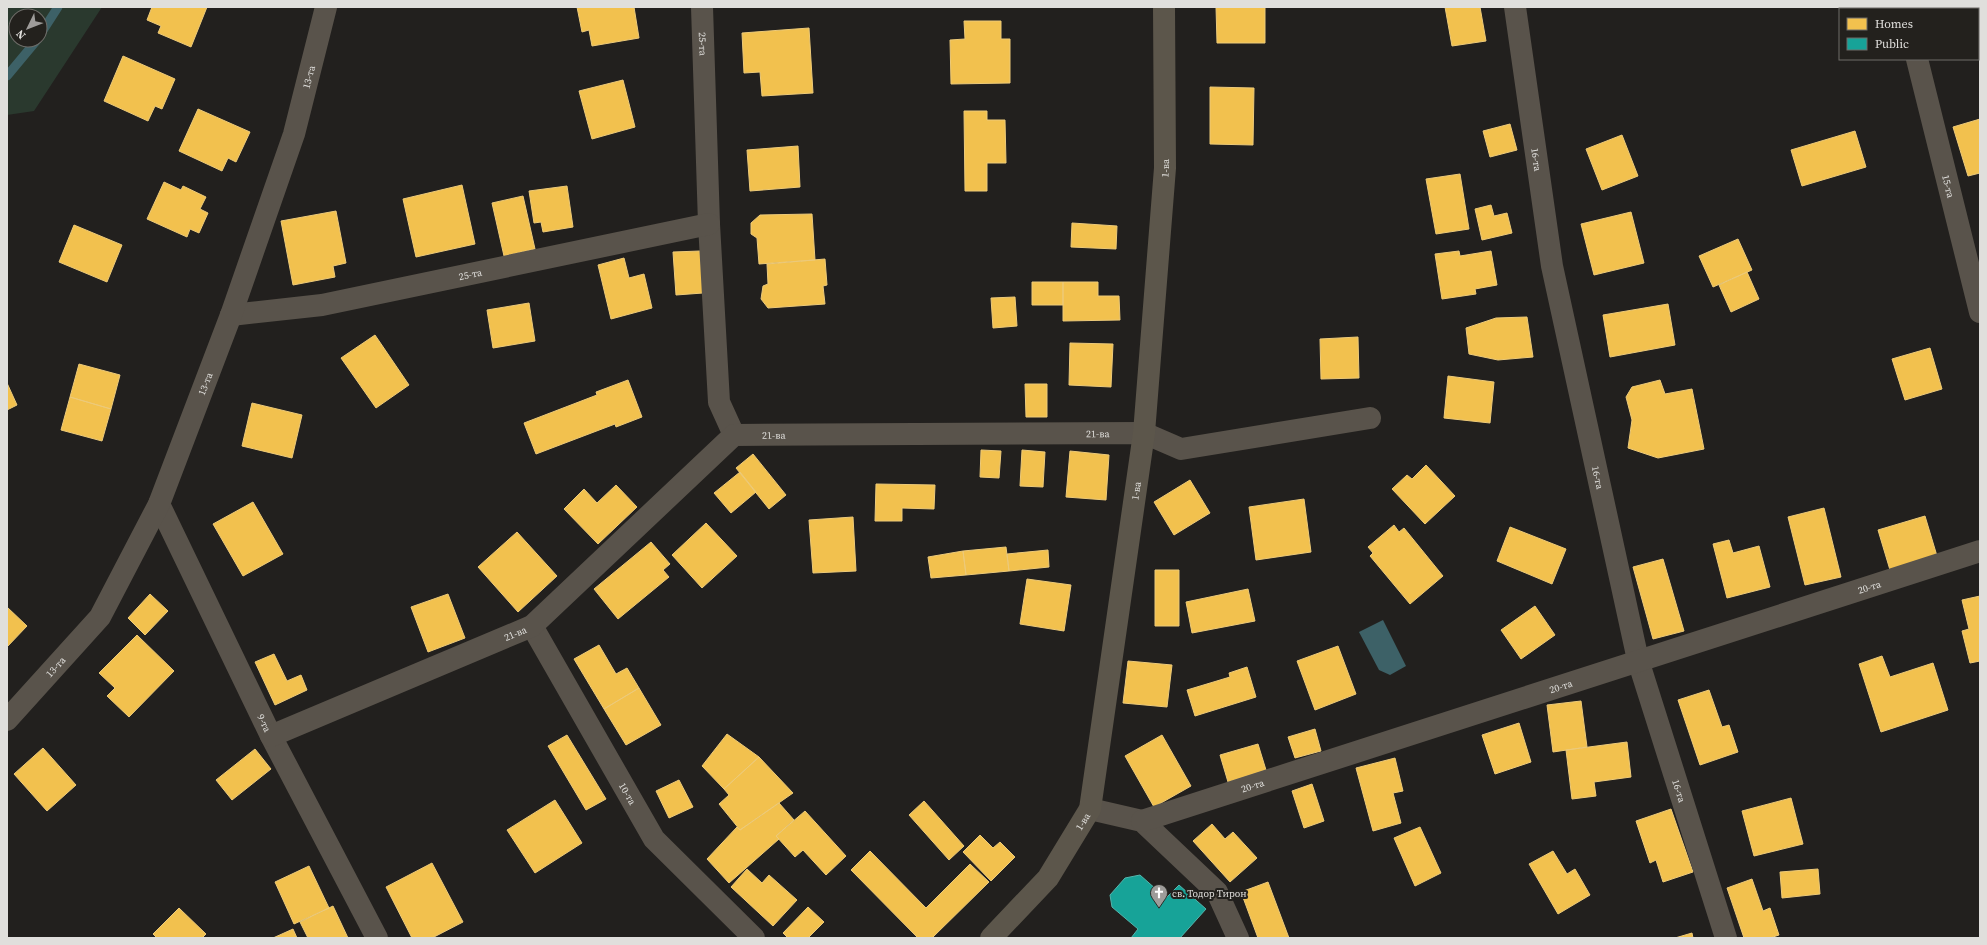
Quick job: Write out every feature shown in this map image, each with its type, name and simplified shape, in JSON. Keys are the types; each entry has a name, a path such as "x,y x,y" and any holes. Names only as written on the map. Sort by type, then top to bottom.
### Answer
{"street":[{"name":"13-та","path":"7,720 100,617 159,504 231,315 294,134 326,7"},
{"name":"25-та","path":"702,7 709,224 719,402 734,435"},
{"name":"1-ва","path":"991,938 1048,878 1090,809 1144,433 1165,168 1164,7"},
{"name":"16-та","path":"1515,7 1552,266 1638,660 1726,938"},
{"name":"15-та","path":"1917,60 1980,312"},
{"name":"25-та","path":"231,315 322,305 709,224"},
{"name":"21-ва","path":"270,736 532,626 734,435 1144,433 1181,449 1370,418"},
{"name":"9-та","path":"159,504 270,736 376,938"},
{"name":"20-та","path":"1142,821 1638,660 1980,552"},
{"name":"10-та","path":"532,626 654,839 754,938"},
{"path":"1090,809 1142,821 1218,892 1238,938"}],"green space":[{"path":"7,7 102,7 34,111 7,115"}],"water":[{"path":"1383,620 1406,666 1390,675 1379,670 1359,632"}],"building: Homes":[{"path":"152,7 207,7 191,47 158,33 161,26 147,20"},
{"path":"577,7 634,7 639,38 592,46 589,30 582,32"},
{"path":"1216,7 1265,7 1265,43 1217,43"},
{"path":"1445,7 1480,7 1486,41 1452,46"},
{"path":"964,21 1001,21 1001,39 1010,39 1010,83 951,84 950,40 965,39"},
{"path":"809,28 813,93 762,96 760,72 744,73 742,33"},
{"path":"123,56 175,79 162,109 155,106 148,121 104,101"},
{"path":"623,80 635,127 592,139 579,91"},
{"path":"1210,87 1254,88 1253,145 1210,144"},
{"path":"198,109 250,132 236,162 228,158 222,171 179,151"},
{"path":"964,111 987,111 987,120 1005,120 1006,163 987,163 987,191 965,191"},
{"path":"1980,119 1980,173 1968,176 1953,127"},
{"path":"1510,124 1517,150 1490,157 1483,131"},
{"path":"1855,131 1866,167 1802,186 1791,150"},
{"path":"1622,135 1638,176 1602,190 1586,149"},
{"path":"798,146 800,187 750,191 747,150"},
{"path":"1460,174 1469,229 1436,234 1426,179"},
{"path":"164,182 181,190 183,186 206,197 200,209 208,213 199,233 190,229 187,237 147,219"},
{"path":"462,185 475,244 416,257 403,199"},
{"path":"567,186 573,227 543,232 541,222 534,223 529,191"},
{"path":"523,196 535,249 504,256 492,203"},
{"path":"1491,205 1494,216 1507,213 1512,233 1482,240 1475,209"},
{"path":"336,211 346,263 333,266 335,277 293,285 281,221"},
{"path":"1631,212 1644,263 1594,275 1581,224"},
{"path":"812,214 815,260 759,264 757,238 751,234 751,223 760,215"},
{"path":"1072,223 1117,226 1116,249 1071,247"},
{"path":"74,225 122,245 107,282 59,262"},
{"path":"1738,239 1752,270 1713,287 1699,256"},
{"path":"700,251 703,293 676,295 673,252"},
{"path":"1459,251 1460,256 1491,251 1497,285 1475,289 1476,294 1442,299 1435,254"},
{"path":"624,258 629,278 644,274 652,308 611,319 598,265"},
{"path":"825,259 827,285 823,286 825,304 768,308 761,299 763,286 768,284 767,264"},
{"path":"1747,272 1759,299 1731,312 1719,285"},
{"path":"1032,282 1063,282 1063,305 1032,305"},
{"path":"1063,282 1098,282 1098,296 1119,296 1120,320 1063,321"},
{"path":"1015,297 1017,326 993,328 991,298"},
{"path":"529,303 535,341 493,348 487,310"},
{"path":"1668,304 1675,345 1610,357 1603,315"},
{"path":"1527,317 1533,357 1498,360 1469,354 1466,328 1496,318"},
{"path":"375,335 409,385 376,408 341,358"},
{"path":"1358,337 1359,378 1321,379 1320,339"},
{"path":"1070,343 1113,344 1111,387 1069,385"},
{"path":"1930,348 1942,389 1905,400 1892,359"},
{"path":"79,364 120,375 111,409 70,397"},
{"path":"1448,376 1494,382 1490,423 1444,418"},
{"path":"628,380 642,417 616,427 615,424 536,454 524,423 597,395 596,392"},
{"path":"1660,380 1665,394 1692,389 1704,449 1658,458 1628,448 1632,420 1626,397 1632,387"},
{"path":"7,383 17,405 7,410"},
{"path":"1025,384 1047,384 1047,417 1026,417"},
{"path":"70,397 111,409 102,441 61,430"},
{"path":"252,403 302,415 292,458 242,446"},
{"path":"981,450 1001,451 999,478 980,477"},
{"path":"1022,450 1045,452 1043,487 1020,486"},
{"path":"1070,451 1109,455 1106,500 1066,497"},
{"path":"753,454 786,495 769,509 736,468"},
{"path":"1426,465 1455,496 1425,524 1392,489 1407,475 1412,479"},
{"path":"740,472 756,492 731,513 714,493"},
{"path":"1190,480 1210,513 1174,535 1154,502"},
{"path":"876,484 935,485 934,509 902,508 902,521 875,521"},
{"path":"616,485 637,507 598,544 564,509 584,489 597,503"},
{"path":"1304,499 1311,552 1256,560 1249,507"},
{"path":"253,502 283,554 243,576 213,524"},
{"path":"1824,508 1841,577 1805,585 1788,517"},
{"path":"1925,516 1937,556 1890,570 1878,530"},
{"path":"853,517 856,571 813,573 809,520"},
{"path":"706,523 737,556 702,588 672,555"},
{"path":"1394,525 1399,532 1404,528 1443,576 1410,604 1370,556 1373,553 1368,547"},
{"path":"1510,527 1566,549 1552,584 1497,561"},
{"path":"517,532 557,576 518,612 478,567"},
{"path":"1729,540 1733,553 1759,546 1770,587 1727,598 1713,544"},
{"path":"651,542 670,564 663,570 669,577 618,619 594,589"},
{"path":"1006,547 1009,571 966,575 963,551"},
{"path":"1048,550 1049,567 1009,571 1007,554"},
{"path":"963,551 966,575 931,578 928,557"},
{"path":"1663,559 1684,631 1653,639 1633,567"},
{"path":"1155,570 1179,570 1179,626 1155,626"},
{"path":"1027,579 1071,585 1064,631 1020,624"},
{"path":"1248,589 1255,621 1192,633 1186,602"},
{"path":"150,594 168,611 145,635 128,618"},
{"path":"448,594 465,638 428,652 411,607"},
{"path":"1980,596 1980,661 1970,663 1962,631 1969,629 1962,600"},
{"path":"1535,606 1555,635 1521,659 1501,630"},
{"path":"7,607 27,626 7,647"},
{"path":"137,635 174,671 129,717 107,696 115,688 99,673"},
{"path":"599,645 616,674 627,668 639,688 604,709 574,659"},
{"path":"1338,646 1356,694 1315,710 1297,661"},
{"path":"274,654 287,681 301,675 307,690 275,705 255,662"},
{"path":"1882,656 1890,677 1933,663 1948,710 1881,732 1859,664"},
{"path":"1128,661 1172,665 1167,707 1123,703"},
{"path":"1247,667 1256,697 1195,716 1187,690 1230,677 1229,673"},
{"path":"639,688 661,725 626,745 604,709"},
{"path":"1709,690 1722,727 1729,725 1738,752 1700,765 1678,700"},
{"path":"1581,701 1587,747 1553,752 1547,705"},
{"path":"1519,723 1531,762 1495,774 1482,735"},
{"path":"1315,729 1321,751 1295,758 1288,737"},
{"path":"727,734 759,757 724,789 702,766"},
{"path":"567,735 606,799 586,810 548,746"},
{"path":"1162,735 1191,786 1154,807 1125,756"},
{"path":"1627,742 1631,777 1594,782 1596,796 1572,799 1566,750"},
{"path":"1258,744 1266,770 1228,782 1220,755"},
{"path":"43,748 76,785 47,811 14,774"},
{"path":"255,749 271,769 232,800 216,780"},
{"path":"759,757 793,793 740,830 719,804 729,795 724,789"},
{"path":"1395,758 1403,791 1393,793 1401,823 1373,831 1356,768"},
{"path":"679,780 693,807 669,818 656,791"},
{"path":"1312,784 1324,821 1304,828 1292,791"},
{"path":"1791,798 1803,844 1754,856 1742,811"},
{"path":"555,800 582,843 535,873 507,830"},
{"path":"924,801 964,846 949,860 909,815"},
{"path":"779,803 794,820 776,836 779,839 729,883 707,859 737,827 740,830"},
{"path":"1671,809 1693,872 1663,882 1656,860 1650,863 1636,821"},
{"path":"805,811 846,856 826,875 803,850 795,857 776,836"},
{"path":"1212,824 1225,839 1233,832 1257,858 1230,882 1193,841"},
{"path":"1420,827 1441,873 1415,886 1394,838"},
{"path":"980,835 993,848 1000,842 1015,857 991,881 963,852"},
{"path":"870,851 926,908 970,864 989,882 932,938 918,938 851,870"},
{"path":"1553,851 1567,874 1575,869 1590,895 1558,914 1529,864"},
{"path":"432,863 463,922 432,938 412,938 386,887"},
{"path":"309,866 329,908 294,924 275,882"},
{"path":"747,869 762,883 769,875 797,900 773,926 731,887"},
{"path":"1818,869 1820,894 1782,898 1780,872"},
{"path":"1752,879 1763,911 1770,908 1779,935 1770,938 1744,938 1727,888"},
{"path":"1268,882 1289,938 1258,938 1241,892"},
{"path":"333,906 348,938 308,938 300,922"},
{"path":"808,907 824,922 808,938 788,938 783,933"},
{"path":"179,908 206,934 202,938 157,938 153,934"},
{"path":"293,929 297,938 273,938"},
{"path":"1692,933 1693,938 1675,938"}],"building: Public":[{"name":"св. Тодор Тирон","path":"1140,875 1166,898 1179,885 1206,909 1180,938 1131,938 1138,929 1112,907 1110,895 1125,878"}],"waterway":[{"path":"48,23 58,7"},
{"path":"7,76 30,48"}],"place":[{"name":"св. Тодор Тирон","path":"1159,908"}]}
